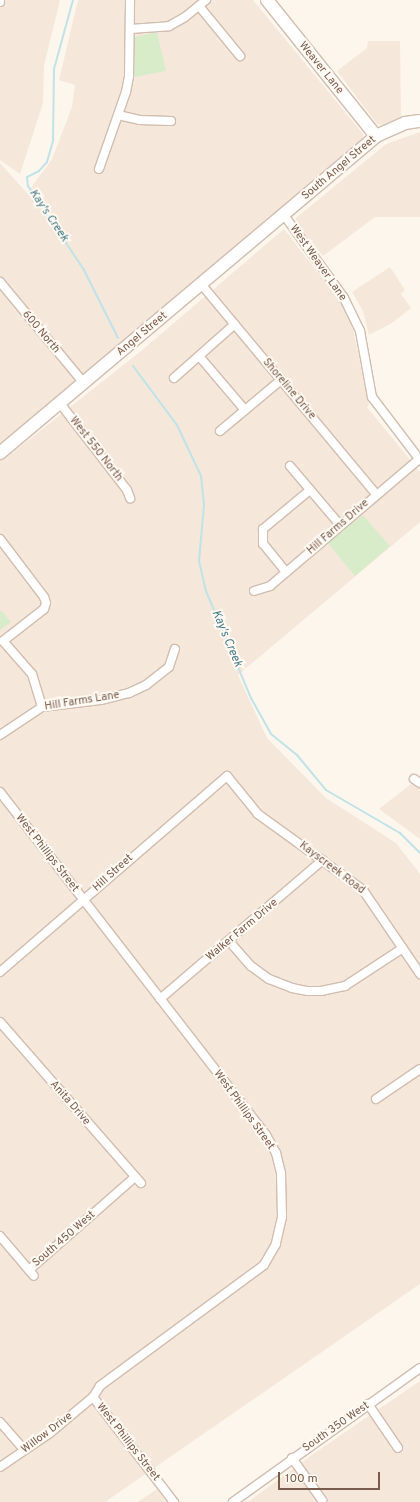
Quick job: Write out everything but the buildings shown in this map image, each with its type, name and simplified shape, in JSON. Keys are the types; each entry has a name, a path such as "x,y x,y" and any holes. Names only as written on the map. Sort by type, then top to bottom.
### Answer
{"main road":[{"name":"Weaver Lane","path":"267,0 376,136"},
{"name":"South Angel Street","path":"284,215 376,136 404,124 420,121"},
{"name":"Angel Street","path":"0,454 59,402 284,215"}],"street":[{"path":"99,168 118,115 129,76 130,0"},
{"path":"130,29 169,26 200,6 206,0"},
{"path":"200,6 240,56"},
{"path":"118,115 139,120 171,121"},
{"name":"West Weaver Lane","path":"284,215 344,298 360,331 372,397 419,459"},
{"name":"600 North","path":"0,282 83,382"},
{"name":"Shoreline Drive","path":"201,284 376,494"},
{"path":"174,378 235,324"},
{"path":"199,356 245,410"},
{"path":"220,431 281,380"},
{"name":"West 550 North","path":"59,402 127,490 130,498"},
{"name":"Hill Farms Drive","path":"254,590 270,586 376,494 419,459"},
{"path":"290,466 340,525"},
{"path":"286,572 263,544 263,530 310,490"},
{"path":"0,539 44,597 46,603 44,608 2,639 32,674 42,707"},
{"name":"Hill Farms Lane","path":"0,735 42,707 101,700 129,693 163,673 174,657 175,649"},
{"name":"Kayscreek Road","path":"227,776 258,814 364,890 420,974"},
{"name":"Hill Street","path":"0,972 227,776"},
{"name":"West Phillips Street","path":"0,792 266,1135 276,1153 281,1174 282,1217 276,1244 264,1265 100,1386 93,1397 174,1502"},
{"name":"Walker Farm Drive","path":"160,998 323,860"},
{"path":"229,941 251,966 269,979 292,988 308,991 321,991 345,986 403,948"},
{"name":"Anita Drive","path":"0,1022 138,1180 100,1208"},
{"path":"376,1099 420,1069"},
{"name":"South 450 West","path":"0,1236 31,1273 100,1208"},
{"name":"South 350 West","path":"233,1502 292,1458 420,1368"},
{"name":"Willow Drive","path":"0,1467 93,1397"},
{"path":"368,1404 398,1448"},
{"path":"0,1422 24,1450"},
{"path":"292,1458 322,1500"}],"shaded area":[{"path":"0,0 60,0 44,66 43,103 20,174 0,160"},
{"path":"78,0 253,0 363,134 363,138 0,445 0,163 27,193 52,159 72,107 75,85 59,80"},
{"path":"368,41 400,41 401,119 385,126 377,124 337,71 367,48"},
{"path":"420,132 420,217 375,217 323,256 297,225 296,218 386,144"},
{"path":"284,229 344,306 353,329 369,405 367,407 420,472 420,522 238,675 267,738 326,798 396,843 420,874 420,1284 105,1502 0,1502 0,459 2,461 141,351"},
{"path":"390,267 405,290 401,294 411,308 392,323 369,335 363,311 352,292"},
{"path":"420,777 420,839 379,809"},
{"path":"420,1381 420,1502 248,1502 316,1452"},
{"path":"157,1489 166,1502 138,1502"}],"green space":[{"path":"157,32 166,71 134,77 135,37"},
{"path":"363,515 390,546 355,576 328,543"},
{"path":"2,611 11,622 0,630 0,612"}],"waterway":[{"name":"Kay's Creek","path":"73,0 54,69 53,141 47,162 39,171 27,177 28,186 84,270 118,338"},
{"name":"Kay's Creek","path":"133,366 177,425 201,476 204,505 199,561 206,591 251,698 271,734 297,755 326,790 400,833 420,853"}]}
